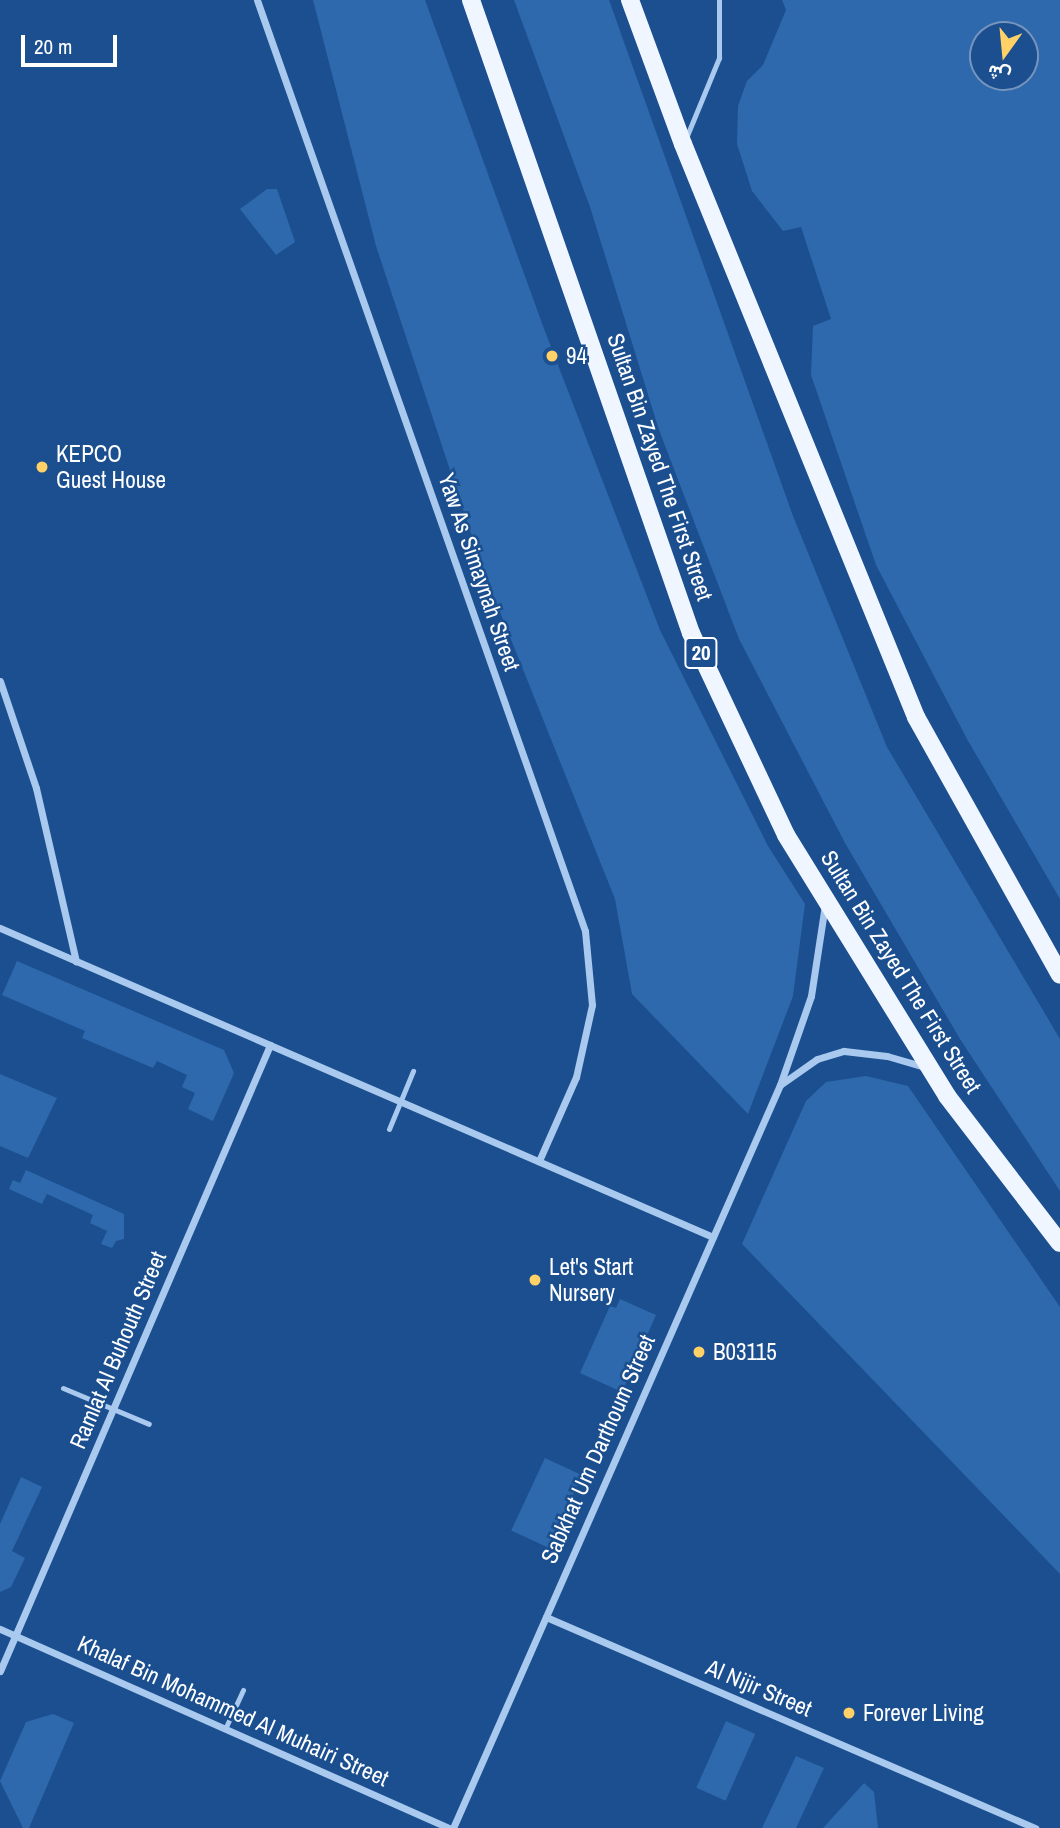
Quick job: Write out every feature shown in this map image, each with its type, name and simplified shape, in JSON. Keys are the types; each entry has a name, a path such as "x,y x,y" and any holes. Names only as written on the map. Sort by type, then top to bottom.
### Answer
{"main road":[{"name":"Sultan Bin Zayed The First Street","path":"471,0 691,633 786,835 930,1069 1060,1243"},
{"path":"630,0 683,144 916,717 1060,975"}],"street":[{"name":"Yaw As Simaynah Street","path":"257,0 585,931 592,1005 576,1077 539,1161"},
{"path":"0,681 36,788 76,961"},
{"name":"Sabkhat Um Darthoum Street","path":"451,1828 780,1085 811,996 826,901"},
{"path":"0,928 713,1237"},
{"name":"Ramlat Al Buhouth Street","path":"0,1671 271,1045"},
{"path":"780,1085 817,1059 844,1051 887,1056 930,1069"},
{"name":"Al Nijir Street","path":"546,1617 1035,1828"},
{"name":"Khalaf Bin Mohammed Al Muhairi Street","path":"0,1629 451,1828"}],"lane":[{"path":"683,144 719,58 719,0"},
{"path":"389,1129 413,1072"},
{"path":"63,1388 149,1424"},
{"path":"225,1729 243,1690"}],"shaded area":[{"path":"313,0 425,0 543,326 660,630 768,846 805,904 793,996 748,1114 632,994 615,899 482,567 376,246"},
{"path":"514,0 609,0 793,516 887,747 1060,1039 1060,1191 960,1039 845,843 739,639 659,430 590,207"},
{"path":"782,0 1060,0 1060,899 967,739 876,565 811,375 813,326 831,319 801,227 783,231 752,191 737,144 738,106 747,81 763,65 786,10"},
{"path":"267,189 277,189 295,242 276,255 240,209"},
{"path":"17,961 224,1050 234,1073 213,1121 188,1109 195,1093 182,1087 187,1075 157,1061 153,1068 82,1038 85,1031 2,995"},
{"path":"0,1074 57,1098 28,1158 0,1146"},
{"path":"866,1076 908,1086 1060,1307 1060,1574 742,1244 806,1101 826,1082"},
{"path":"26,1170 124,1214 124,1239 116,1241 112,1248 101,1244 107,1231 90,1223 93,1215 47,1194 42,1204 9,1189 13,1180 20,1183"},
{"path":"620,1299 656,1315 622,1392 580,1373 610,1306 616,1308"},
{"path":"545,1458 582,1475 548,1548 511,1531"},
{"path":"21,1477 42,1487 12,1551 25,1558 11,1587 0,1592 0,1524"},
{"path":"53,1714 74,1723 29,1828 23,1828 0,1781 26,1722"},
{"path":"726,1721 755,1734 726,1801 696,1788"},
{"path":"796,1756 824,1768 796,1828 762,1828"},
{"path":"864,1783 874,1792 878,1828 823,1828"}],"place":[{"name":"94","path":"552,356"},
{"name":"KEPCO Guest House","path":"42,467"},
{"name":"Let's Start Nursery","path":"535,1280"},
{"name":"B03115","path":"699,1352"},
{"name":"Forever Living","path":"849,1713"}]}
